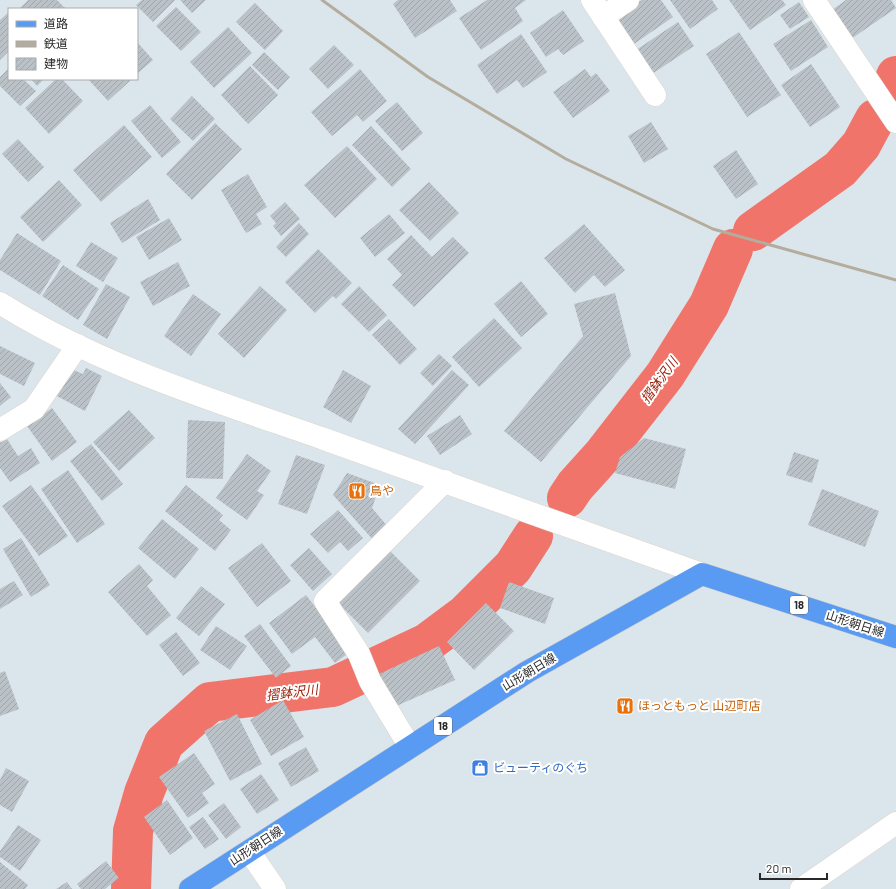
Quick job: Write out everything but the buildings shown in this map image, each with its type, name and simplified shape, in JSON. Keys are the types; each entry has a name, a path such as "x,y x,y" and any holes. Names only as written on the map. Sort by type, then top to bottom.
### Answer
{"main road":[{"name":"山形朝日線","path":"190,889 527,672 702,574 896,636"}],"street":[{"path":"628,0 598,8 655,95"},
{"path":"814,0 896,122"},
{"path":"0,303 38,327 137,373 445,480 702,574"},
{"path":"0,430 34,409 78,345"},
{"path":"410,747 370,681 359,654 325,601 445,480"},
{"path":"801,889 896,823"},
{"path":"249,850 275,889"}],"waterway":[{"name":"摺鉢沢川","path":"893,85 896,76"},
{"name":"摺鉢沢川","path":"753,231 840,169 861,145 875,119"},
{"name":"摺鉢沢川","path":"567,498 575,486 602,456 665,375 709,305 733,249"},
{"name":"摺鉢沢川","path":"131,889 133,831 144,793 164,743 210,702 333,687 427,643 466,614 513,567 533,536"}],"railway":[{"path":"322,0 428,77 566,159 713,229 896,280"}],"place":[{"name":"鳥や","path":"357,491"},
{"name":"ほっともっと 山辺町店","path":"625,706"},
{"name":"ビューティのぐち","path":"480,768"}]}
